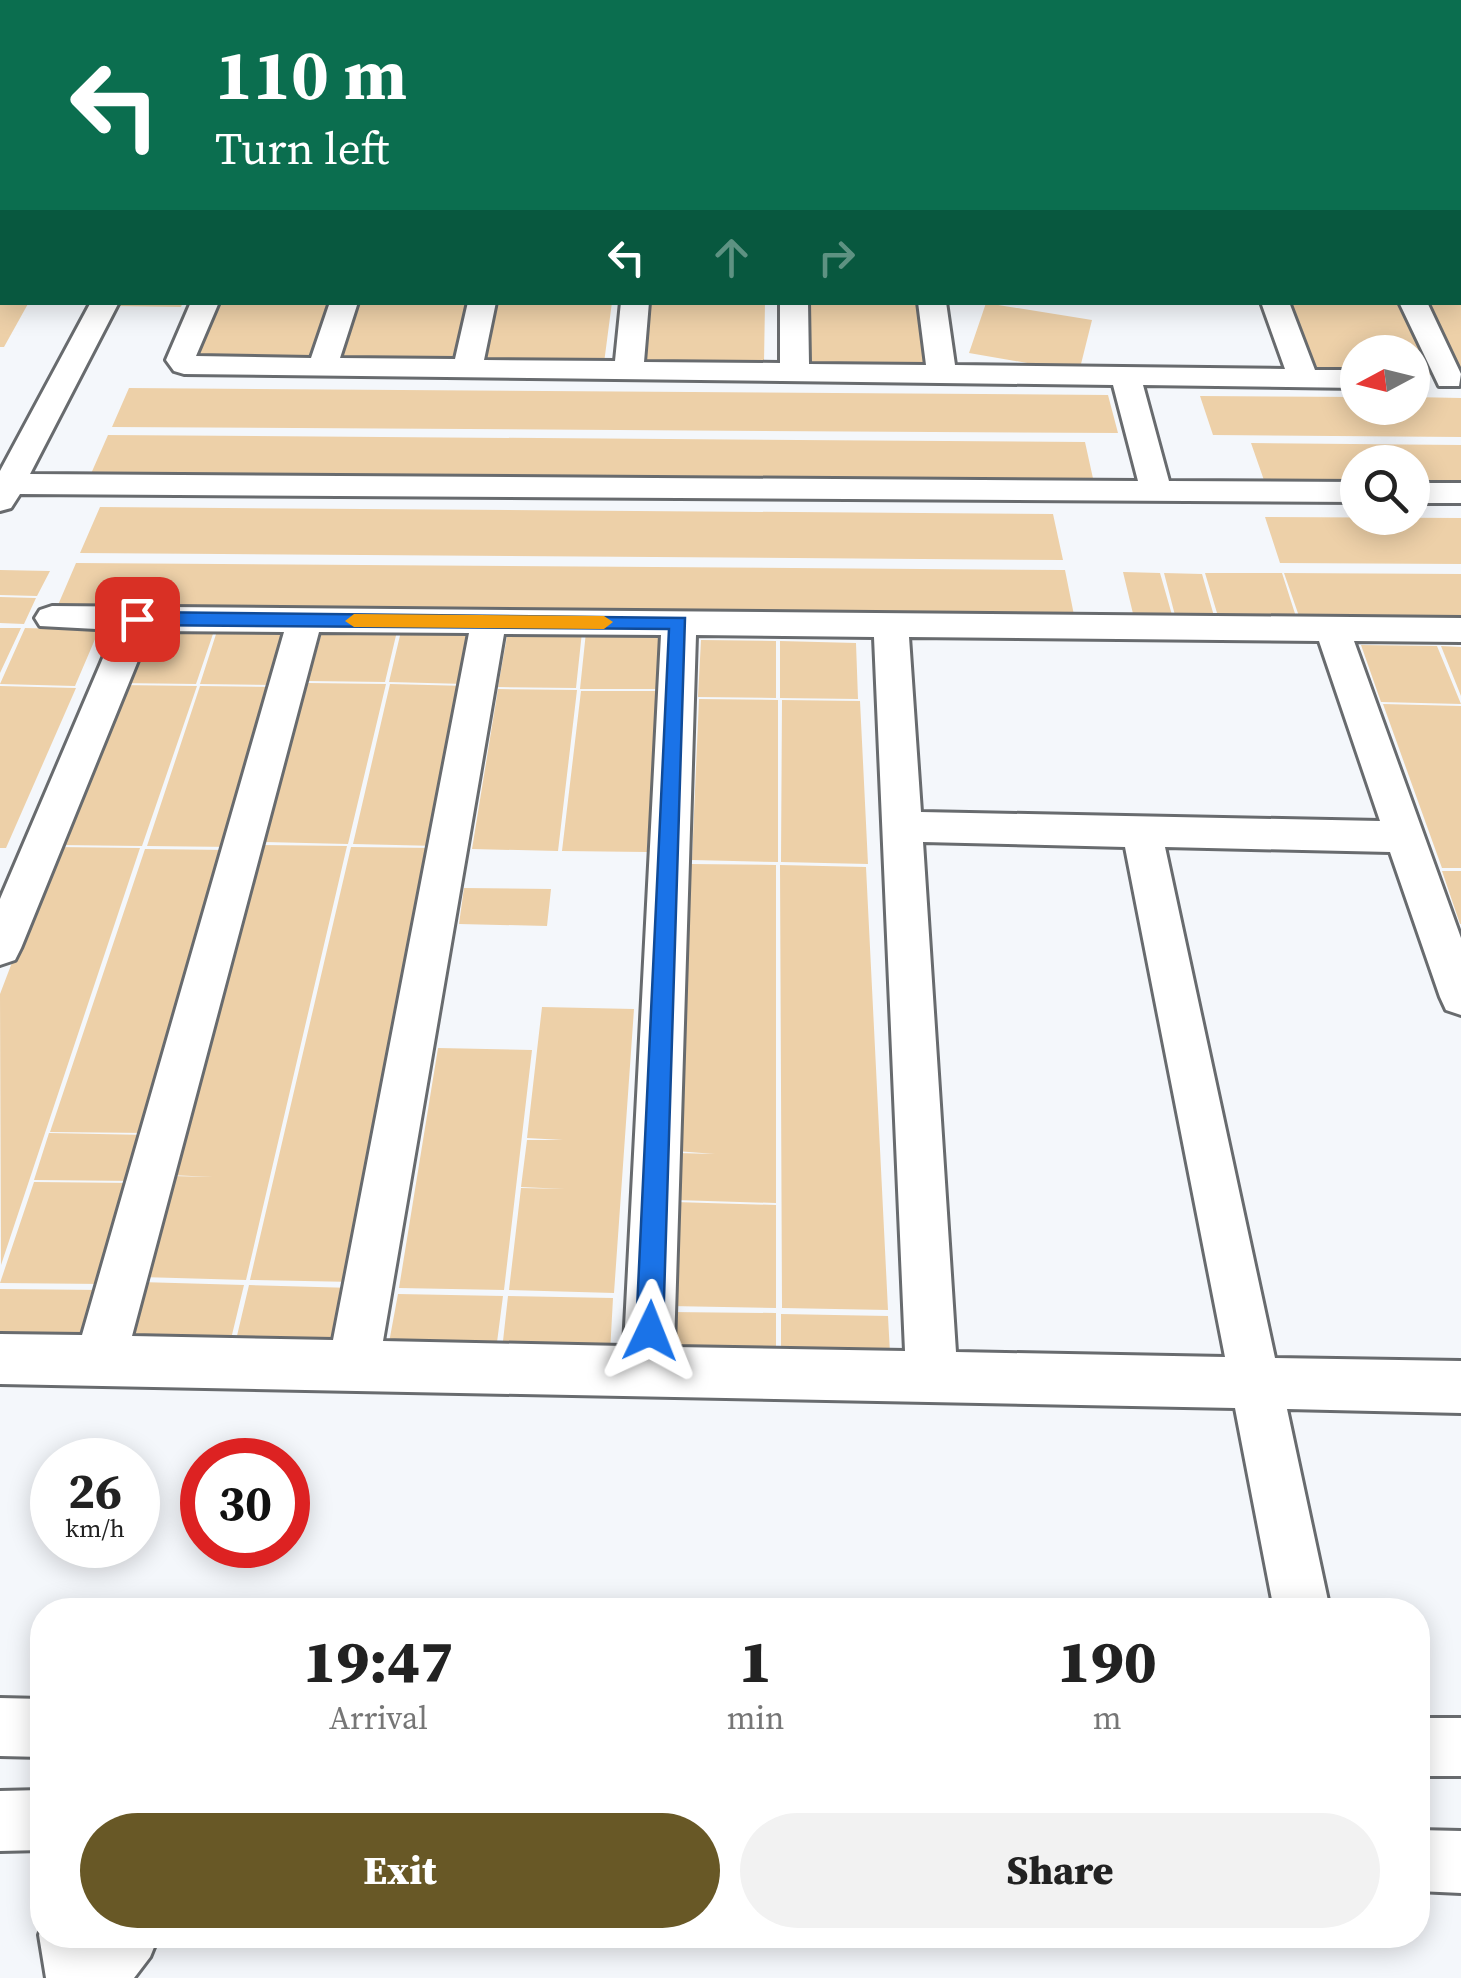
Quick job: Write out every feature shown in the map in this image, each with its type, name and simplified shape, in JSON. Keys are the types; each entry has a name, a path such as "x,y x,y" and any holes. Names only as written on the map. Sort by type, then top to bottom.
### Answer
{"street":[{"path":"104,305 3,490 1340,492"},
{"path":"205,305 180,360 184,364 1340,379"},
{"path":"324,364 343,305"},
{"path":"468,366 481,305"},
{"path":"628,368 635,305"},
{"path":"794,305 795,370"},
{"path":"932,305 942,372"},
{"path":"1276,305 1303,378"},
{"path":"1414,305 1455,380"},
{"path":"1125,375 1156,490"},
{"path":"1430,493 1461,494"},
{"path":"52,618 1461,630"},
{"path":"0,948 137,619"},
{"path":"100,1360 304,620"},
{"path":"354,1365 489,622"},
{"path":"648,1371 678,623"},
{"path":"891,625 932,1377"},
{"path":"1332,628 1461,996"},
{"path":"902,827 1405,837"},
{"path":"1142,832 1299,1598"},
{"path":"0,1359 1461,1387"},
{"path":"0,1727 30,1728"},
{"path":"1430,1747 1461,1747"},
{"path":"0,1821 30,1820"},
{"path":"1430,1861 1461,1862"},
{"path":"72,1948 78,1978"},
{"path":"94,1978 118,1948"}],"building":[{"path":"0,305 27,305 4,347 0,347"},
{"path":"114,305 182,305 181,307"},
{"path":"213,305 333,305 315,361 189,360"},
{"path":"349,305 470,305 456,363 331,361"},
{"path":"490,305 612,305 604,363 479,361"},
{"path":"644,305 765,305 764,362 638,360"},
{"path":"802,305 922,305 929,365 803,363"},
{"path":"985,305 1092,320 1079,372 969,353"},
{"path":"1287,305 1407,305 1422,335 1340,335 1340,373 1313,373"},
{"path":"1428,305 1461,305 1461,372"},
{"path":"1430,352 1441,375 1430,375"},
{"path":"129,388 1108,395 1118,433 112,427"},
{"path":"1200,396 1340,397 1340,425 1430,425 1430,397 1461,398 1461,437 1213,435"},
{"path":"108,435 1085,442 1094,483 90,476"},
{"path":"1251,443 1461,445 1461,487 1430,486 1430,445 1340,445 1340,486 1266,486"},
{"path":"100,507 1053,514 1063,560 80,553"},
{"path":"1265,517 1340,517 1340,535 1430,535 1430,518 1461,518 1461,564 1280,563"},
{"path":"76,563 1065,570 1075,620 55,612"},
{"path":"0,570 50,571 37,596 0,595"},
{"path":"1123,572 1160,573 1174,622 1135,622"},
{"path":"1164,573 1202,574 1216,623 1177,623"},
{"path":"1205,573 1282,573 1298,623 1220,623"},
{"path":"1284,573 1461,574 1461,624 1301,622"},
{"path":"0,597 36,598 24,624 0,623"},
{"path":"324,625 398,627 385,682 308,681"},
{"path":"140,627 215,628 196,684 119,683"},
{"path":"402,627 476,628 466,684 389,682"},
{"path":"0,628 21,628 0,673"},
{"path":"25,628 99,630 75,686 0,684"},
{"path":"218,628 294,629 277,685 200,684"},
{"path":"508,631 582,632 576,688 498,687"},
{"path":"586,632 661,633 657,689 580,689"},
{"path":"701,640 776,641 776,698 698,697"},
{"path":"780,641 856,643 858,699 780,698"},
{"path":"1361,645 1437,646 1461,704 1381,702"},
{"path":"1441,646 1461,647 1461,696"},
{"path":"308,683 386,684 348,844 264,842"},
{"path":"390,684 467,686 438,846 353,844"},
{"path":"119,685 197,686 142,846 58,845"},
{"path":"0,686 76,688 6,848 0,848"},
{"path":"200,686 278,687 232,847 147,846"},
{"path":"498,689 577,690 558,851 472,849"},
{"path":"581,691 658,691 647,852 562,851"},
{"path":"699,699 778,700 778,862 692,860"},
{"path":"782,700 860,701 868,864 781,862"},
{"path":"1383,704 1461,706 1461,868 1442,868"},
{"path":"262,845 347,846 246,1280 141,1277 170,1176 213,1177 170,1175"},
{"path":"56,847 140,848 1,1265 0,994"},
{"path":"351,847 435,848 355,1282 250,1280"},
{"path":"145,849 229,850 148,1133 50,1132"},
{"path":"690,864 776,865 776,1203 675,1200 677,1153 715,1154 676,1151"},
{"path":"780,865 866,867 888,1310 782,1308"},
{"path":"1442,871 1461,871 1461,924 1460,924"},
{"path":"464,888 551,889 547,926 459,924"},
{"path":"542,1007 634,1009 614,1293 509,1290 521,1188 565,1189 521,1187 527,1140 563,1140 527,1138"},
{"path":"438,1048 532,1050 504,1290 399,1288"},
{"path":"49,1133 148,1135 134,1181 34,1180"},
{"path":"34,1182 133,1183 104,1284 0,1283"},
{"path":"675,1202 776,1205 776,1308 669,1306"},
{"path":"140,1282 244,1285 231,1339 124,1337"},
{"path":"249,1285 354,1288 345,1341 236,1340"},
{"path":"0,1289 103,1290 87,1344 0,1343"},
{"path":"398,1294 503,1296 496,1350 388,1348"},
{"path":"508,1296 613,1298 610,1353 502,1350"},
{"path":"670,1312 776,1313 776,1369 667,1366"},
{"path":"781,1314 888,1316 891,1372 781,1369"}],"slow traffic":[{"path":"354,621 604,622"}],"route":[{"path":"137,619 678,623 650,1331"}]}
